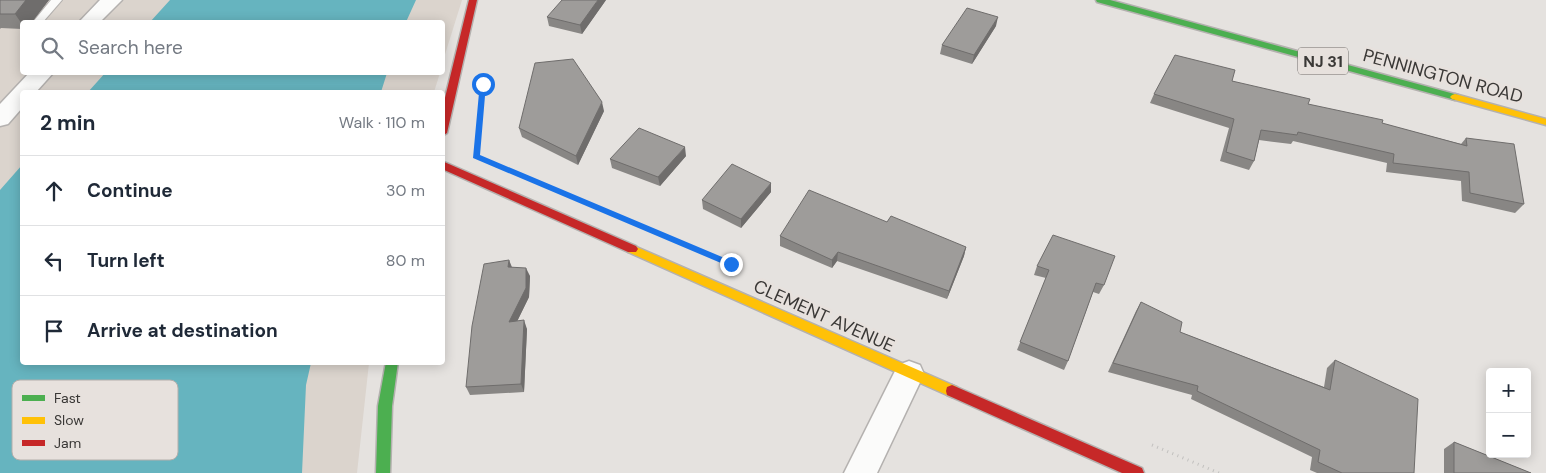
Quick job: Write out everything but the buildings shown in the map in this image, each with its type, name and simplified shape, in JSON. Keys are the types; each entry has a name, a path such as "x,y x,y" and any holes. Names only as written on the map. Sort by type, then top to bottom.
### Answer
{"street":[{"path":"91,20 112,0"},
{"path":"445,121 474,0"},
{"name":"PENNINGTON ROAD","path":"1100,0 1546,122"},
{"path":"26,90 40,75"},
{"path":"0,118 20,96"},
{"name":"CLEMENT AVENUE","path":"445,166 909,374 1137,473"},
{"path":"383,473 386,406 392,365"},
{"path":"860,473 909,374"}],"lane":[{"path":"40,20 57,0"}],"path":[{"path":"476,157 484,75"},
{"path":"1146,442 1219,473"}],"shaded area":[{"path":"0,0 462,0 445,55 445,20 20,20 20,75 439,75 435,90 20,90 20,365 369,365 357,473 0,473"}],"water":[{"path":"170,0 416,0 407,20 152,20"},
{"path":"103,75 386,75 382,90 90,90"},
{"path":"20,167 20,365 311,365 306,385 302,473 0,473 0,190"}],"traffic: fast":[{"path":"1100,0 1455,97"},
{"path":"383,473 385,406 392,365"}],"traffic: slow":[{"path":"1455,97 1546,122"},
{"path":"632,249 952,391"}],"traffic: jam":[{"path":"445,120 473,0"},
{"path":"445,166 632,249"},
{"path":"952,391 1137,473"}],"route":[{"path":"483,84 476,157 731,264"}]}
